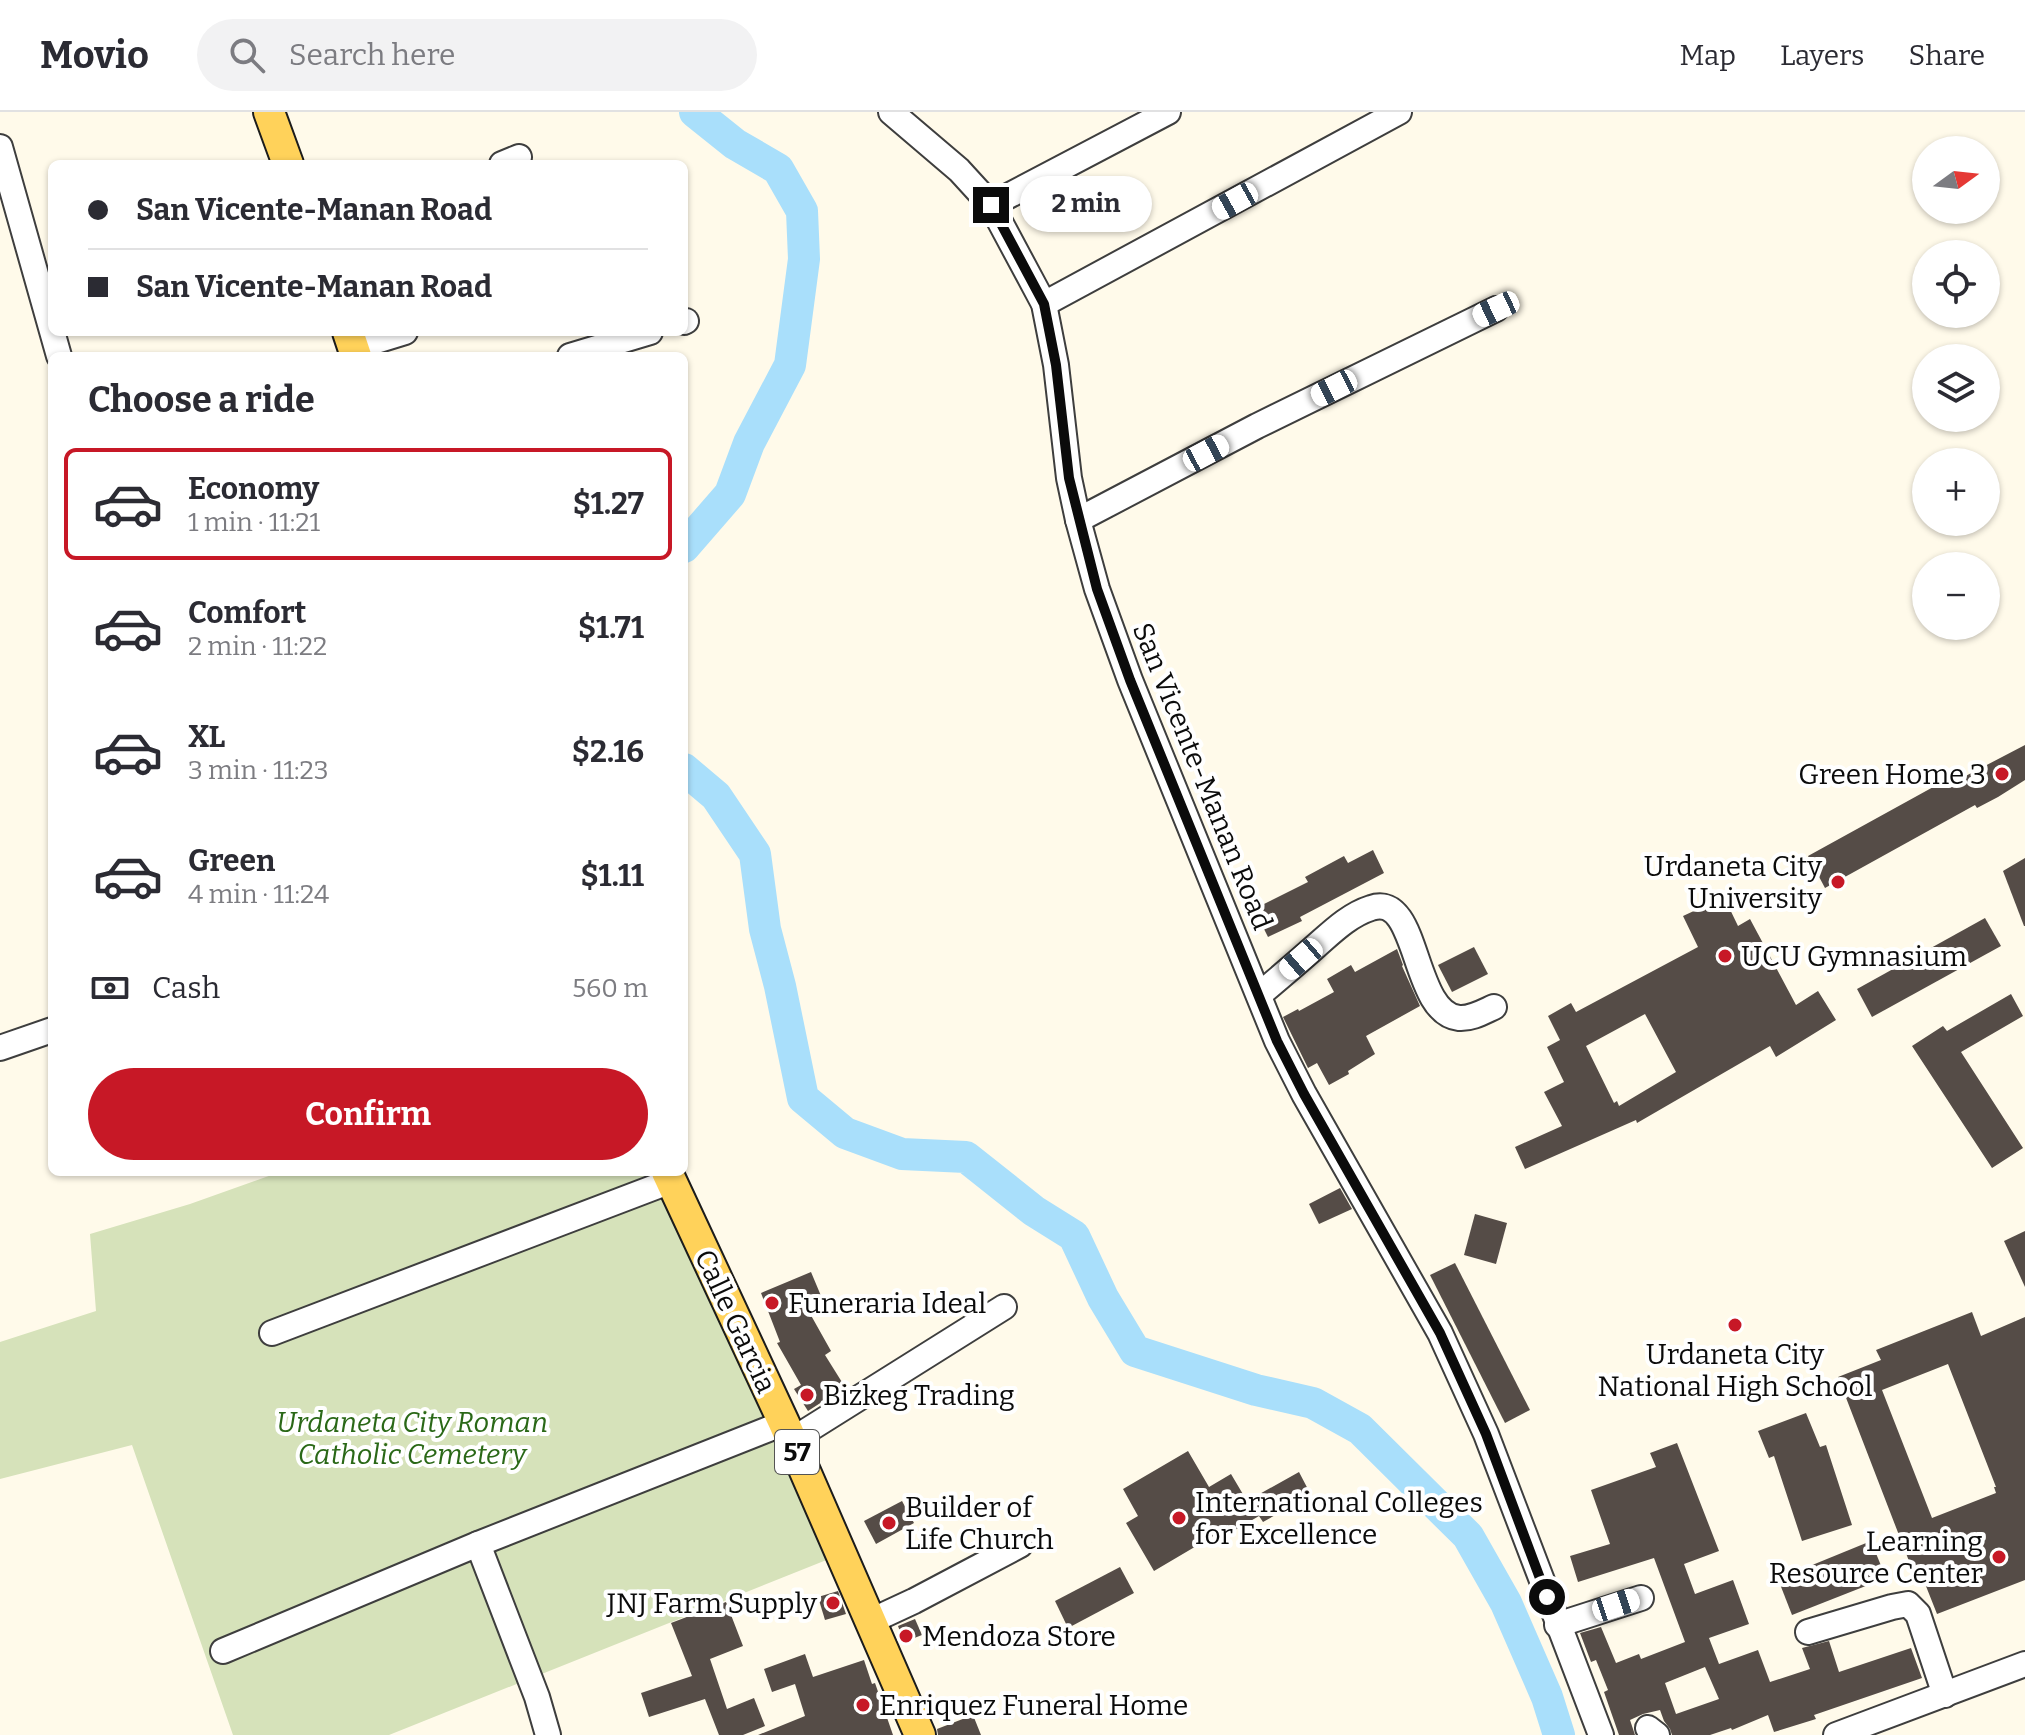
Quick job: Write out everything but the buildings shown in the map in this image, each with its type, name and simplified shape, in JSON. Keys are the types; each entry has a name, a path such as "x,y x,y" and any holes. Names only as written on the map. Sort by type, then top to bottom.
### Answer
{"main road":[{"path":"269,112 287,160"},
{"name":"Calle Garcia","path":"669,1177 788,1431 920,1735"}],"street":[{"path":"991,205 1168,112"},
{"path":"1044,304 1399,112"},
{"name":"San Vicente-Manan Road","path":"901,115 991,205 1044,304 1078,520 1097,589 1130,680 1277,1041 1440,1333 1486,1434 1601,1735"},
{"path":"0,147 48,317"},
{"path":"1078,520 1257,426 1496,309"},
{"path":"352,345 389,336"},
{"path":"583,352 637,336"},
{"path":"1259,995 1342,923 1372,907 1381,906 1391,909 1404,925 1428,987 1443,1011 1461,1018 1494,1007"},
{"path":"0,1048 48,1031"},
{"path":"272,1333 669,1177"},
{"path":"223,1651 478,1544 788,1431 1004,1307"},
{"path":"478,1544 537,1697 548,1735"},
{"path":"871,1621 1020,1545"},
{"path":"1557,1625 1641,1598"},
{"path":"1808,1632 1908,1604 1918,1614 1945,1695"},
{"path":"1836,1735 2025,1664"}],"green space":[{"name":"Urdaneta City Roman Catholic Cemetery","path":"269,1176 655,1176 829,1559 389,1735 233,1735 132,1445 0,1479 0,1342 96,1311 90,1234"}],"waterway":[{"path":"688,542 730,494 749,443 790,365 804,259 802,211 778,169 735,144 695,112"},
{"path":"688,772 716,796 755,854 765,929 803,1098 845,1133 902,1154 966,1157 1034,1211 1074,1236 1103,1298 1135,1351 1256,1390 1313,1403 1360,1429 1468,1536 1506,1603 1547,1697 1559,1735"}],"place":[{"name":"Green Home 3","path":"2002,774"},
{"name":"Urdaneta City University","path":"1838,882"},
{"name":"UCU Gymnasium","path":"1725,956"},
{"name":"Funeraria Ideal","path":"772,1303"},
{"name":"Urdaneta City National High School","path":"1735,1325"},
{"name":"Bizkeg Trading","path":"807,1395"},
{"name":"International Colleges for Excellence","path":"1179,1518"},
{"name":"Builder of Life Church","path":"889,1523"},
{"name":"Learning Resource Center","path":"1999,1557"},
{"name":"JNJ Farm Supply","path":"833,1603"},
{"name":"Mendoza Store","path":"906,1636"},
{"name":"Enriquez Funeral Home","path":"863,1705"}],"route":[{"path":"991,205 1044,304 1078,520 1097,589 1130,680 1277,1041 1440,1333 1486,1434 1547,1597"}]}
